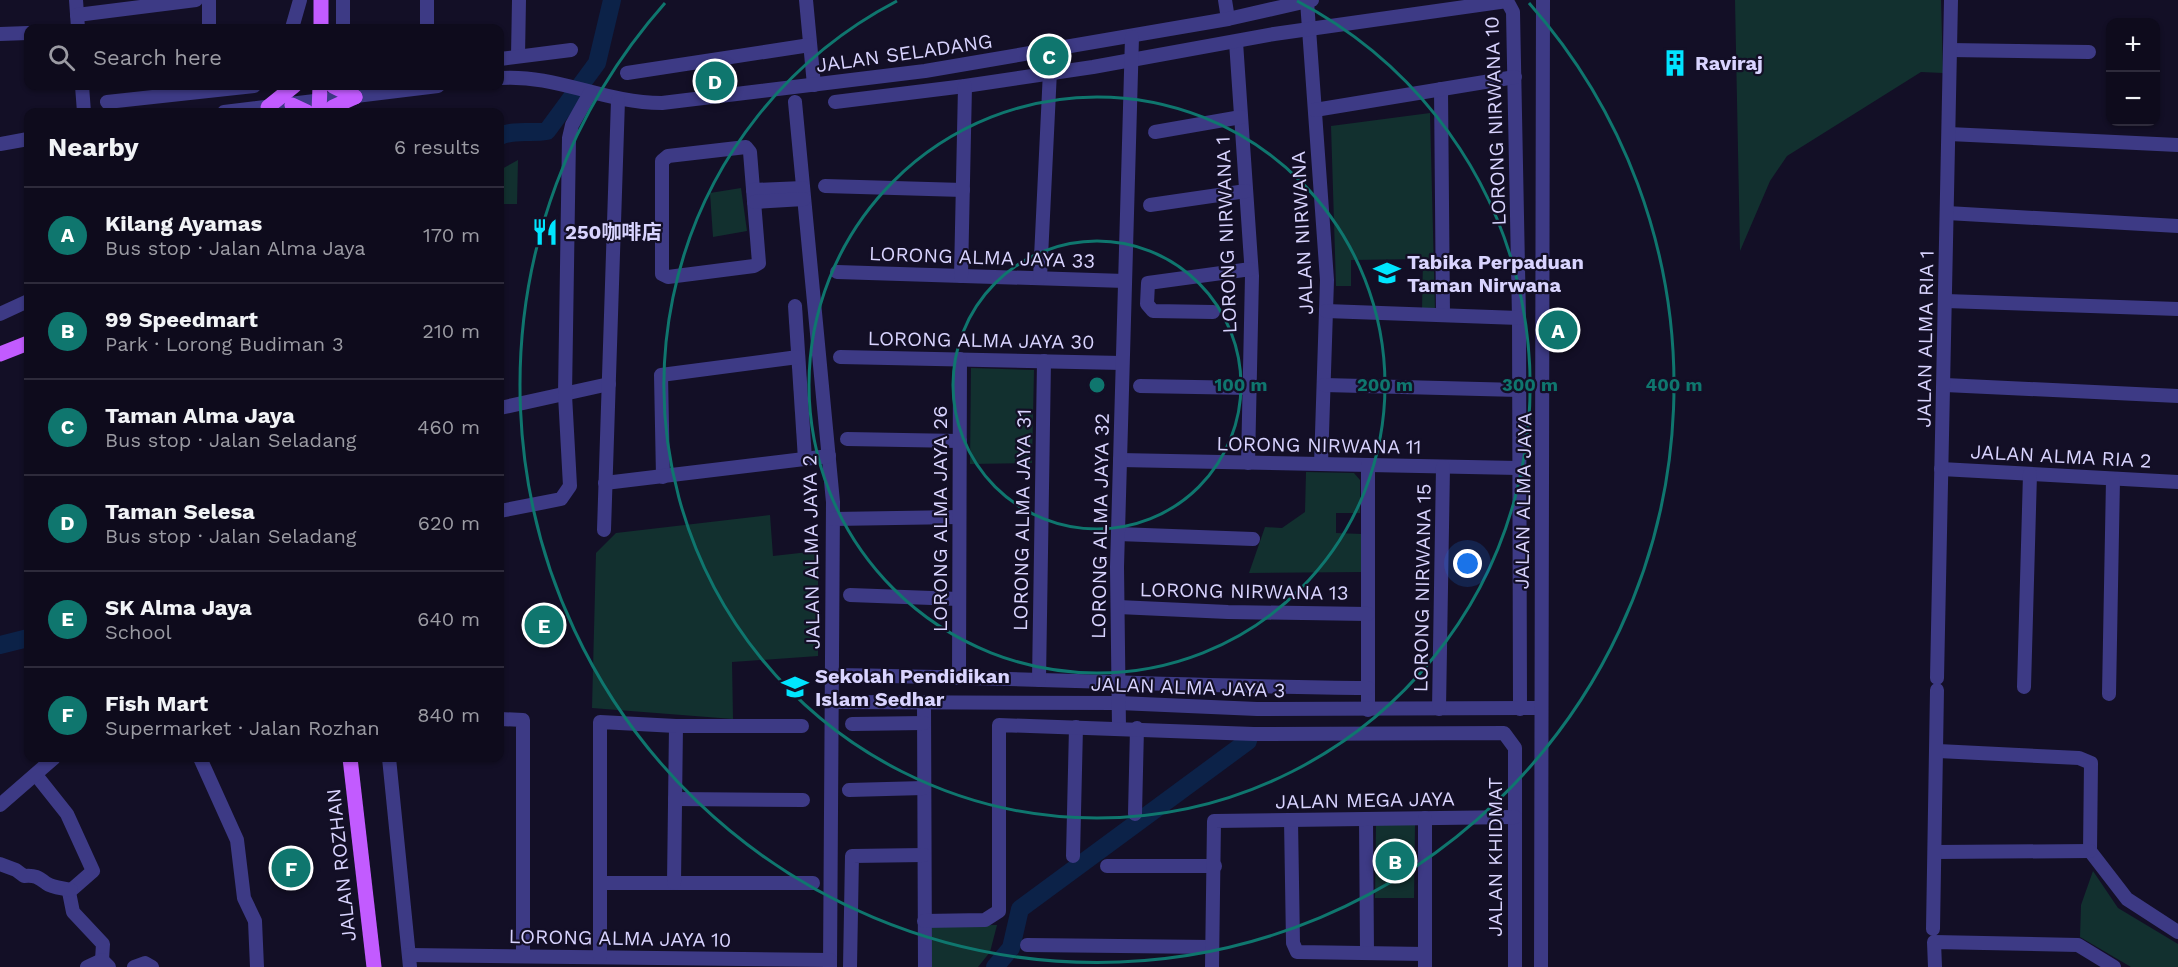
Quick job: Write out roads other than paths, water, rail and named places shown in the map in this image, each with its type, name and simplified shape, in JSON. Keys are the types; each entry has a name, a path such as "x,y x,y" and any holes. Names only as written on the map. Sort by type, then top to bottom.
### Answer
{"main road":[{"path":"321,0 321,24"},
{"path":"284,107 292,90"},
{"path":"320,90 322,108"},
{"path":"341,90 355,97"},
{"path":"325,108 355,97"},
{"path":"0,354 24,345"},
{"name":"JALAN ROZHAN","path":"350,762 374,967"}],"street":[{"path":"76,0 77,22 196,0"},
{"path":"209,0 209,24"},
{"path":"293,24 300,0"},
{"path":"343,0 343,24"},
{"path":"427,0 427,24"},
{"path":"519,0 521,56 548,81"},
{"path":"806,0 814,85"},
{"path":"1225,0 1228,19"},
{"name":"JALAN SELADANG","path":"504,78 548,81 618,100 662,103 925,71 1132,37 1312,0"},
{"name":"JALAN ALMA JAYA","path":"1541,967 1543,0"},
{"name":"JALAN ALMA RIA 1","path":"1935,967 1937,684 1945,385 1951,0"},
{"name":"JALAN NIRWANA","path":"1307,1 1327,280 1321,464"},
{"name":"JALAN SELADANG","path":"835,102 965,86 1309,29 1508,2"},
{"name":"LORONG NIRWANA 10","path":"1508,2 1513,12 1515,77 1519,318 1520,709"},
{"path":"0,34 24,33"},
{"name":"LORONG ALMA JAYA 32","path":"1119,728 1118,534 1132,37"},
{"name":"LORONG NIRWANA 1","path":"1236,42 1251,269 1248,463"},
{"name":"JALAN SELADANG","path":"627,73 810,45"},
{"path":"504,58 571,50"},
{"path":"1950,50 2089,52"},
{"path":"1040,278 1050,71"},
{"path":"1315,110 1515,77"},
{"path":"765,92 795,102 832,83"},
{"path":"961,276 965,86"},
{"path":"1441,89 1443,315"},
{"path":"82,90 84,108"},
{"path":"107,102 201,90"},
{"path":"355,97 408,90"},
{"path":"504,510 561,499 570,486 570,444 565,395 569,138 586,92"},
{"path":"604,530 618,100"},
{"name":"JALAN ALMA JAYA 2","path":"795,102 833,519 830,964"},
{"path":"284,107 303,108"},
{"path":"1155,132 1241,117"},
{"path":"1949,134 2178,145"},
{"path":"0,144 24,141"},
{"path":"746,147 750,152 753,196 759,263 754,266 668,278 662,274 662,161 668,156 746,147"},
{"path":"825,186 963,190"},
{"path":"1150,205 1246,191"},
{"path":"753,196 804,194"},
{"path":"1947,213 2178,226"},
{"path":"1213,312 1153,311 1147,304 1148,283 1251,269"},
{"name":"LORONG ALMA JAYA 33","path":"837,272 1125,281"},
{"path":"1946,301 2178,309"},
{"path":"0,314 24,303"},
{"path":"795,306 805,459"},
{"path":"1326,311 1519,318"},
{"path":"663,477 661,375 798,357"},
{"name":"LORONG ALMA JAYA 30","path":"840,357 1122,363"},
{"name":"LORONG ALMA JAYA 26","path":"959,678 960,359"},
{"name":"LORONG ALMA JAYA 31","path":"1039,680 1044,361"},
{"path":"504,407 609,384"},
{"path":"1324,385 1519,390"},
{"path":"1945,385 2178,396"},
{"path":"1140,386 1250,388"},
{"path":"847,439 960,441"},
{"path":"605,483 829,456"},
{"name":"LORONG NIRWANA 11","path":"1120,460 1518,468"},
{"path":"1368,465 1368,710"},
{"name":"LORONG NIRWANA 15","path":"1439,709 1443,467"},
{"name":"JALAN ALMA RIA 2","path":"1941,469 2178,482"},
{"path":"2024,687 2030,474"},
{"path":"2109,694 2113,479"},
{"path":"833,519 959,517"},
{"path":"1118,534 1253,539"},
{"path":"850,595 959,599"},
{"name":"LORONG NIRWANA 13","path":"1118,607 1228,612 1368,614"},
{"name":"JALAN ALMA JAYA 3","path":"833,675 1119,681 1233,687 1368,688"},
{"name":"JALAN ALMA JAYA 3","path":"833,702 1119,703 1257,709 1368,710 1541,708"},
{"path":"924,703 924,967"},
{"path":"1254,734 1257,709"},
{"path":"924,921 985,920 999,911 999,725 1137,728 1254,734 1474,732 1471,709"},
{"path":"504,719 524,720 523,956"},
{"path":"600,957 600,722 676,726 802,726"},
{"path":"852,724 924,723"},
{"path":"674,883 676,726"},
{"path":"1073,856 1076,727"},
{"path":"1135,814 1137,728"},
{"name":"JALAN KHIDMAT","path":"1474,732 1504,733 1515,748 1515,967"},
{"path":"1938,751 2079,758 2091,763 2090,851 2127,899 2178,932"},
{"path":"0,805 50,762"},
{"path":"202,762 237,840 244,898 255,921 257,967"},
{"path":"389,762 410,961"},
{"path":"36,775 67,814 93,871 71,890"},
{"path":"849,790 924,788"},
{"path":"675,799 803,800"},
{"path":"1291,820 1293,943 1297,952 1367,953 1425,960 1425,818"},
{"name":"JALAN MEGA JAYA","path":"1215,866 1214,821 1515,818"},
{"path":"1366,819 1367,953"},
{"path":"1936,852 2090,851"},
{"path":"850,967 852,856 924,855"},
{"path":"0,864 24,876 34,875 42,878 47,884 71,890"},
{"path":"1107,866 1215,866 1212,967"},
{"path":"600,883 813,883"},
{"path":"71,890 73,912 103,944 105,964 87,967"},
{"path":"1934,935 2078,945 2114,967"},
{"path":"1027,945 1212,947"},
{"name":"LORONG ALMA JAYA 10","path":"410,961 523,956 600,957 667,963 830,964"},
{"path":"134,967 145,963 152,967"}],"waterway":[{"path":"504,135 547,131 597,63 612,0"},
{"path":"0,645 24,639"},
{"path":"995,967 1011,948 1020,909 1248,741"}],"place":[{"name":"Taman Alma Jaya","path":"1049,56"},
{"name":"Raviraj","path":"1675,63"},
{"name":"Taman Selesa","path":"715,81"},
{"name":"250咖啡店","path":"545,232"},
{"name":"Tabika Perpaduan Taman Nirwana","path":"1387,273"},
{"name":"Kilang Ayamas","path":"1558,330"},
{"name":"SK Alma Jaya","path":"544,625"},
{"name":"Sekolah Pendidikan Islam Sedhar","path":"795,687"},
{"name":"99 Speedmart","path":"1395,861"},
{"name":"Fish Mart","path":"291,868"}]}
